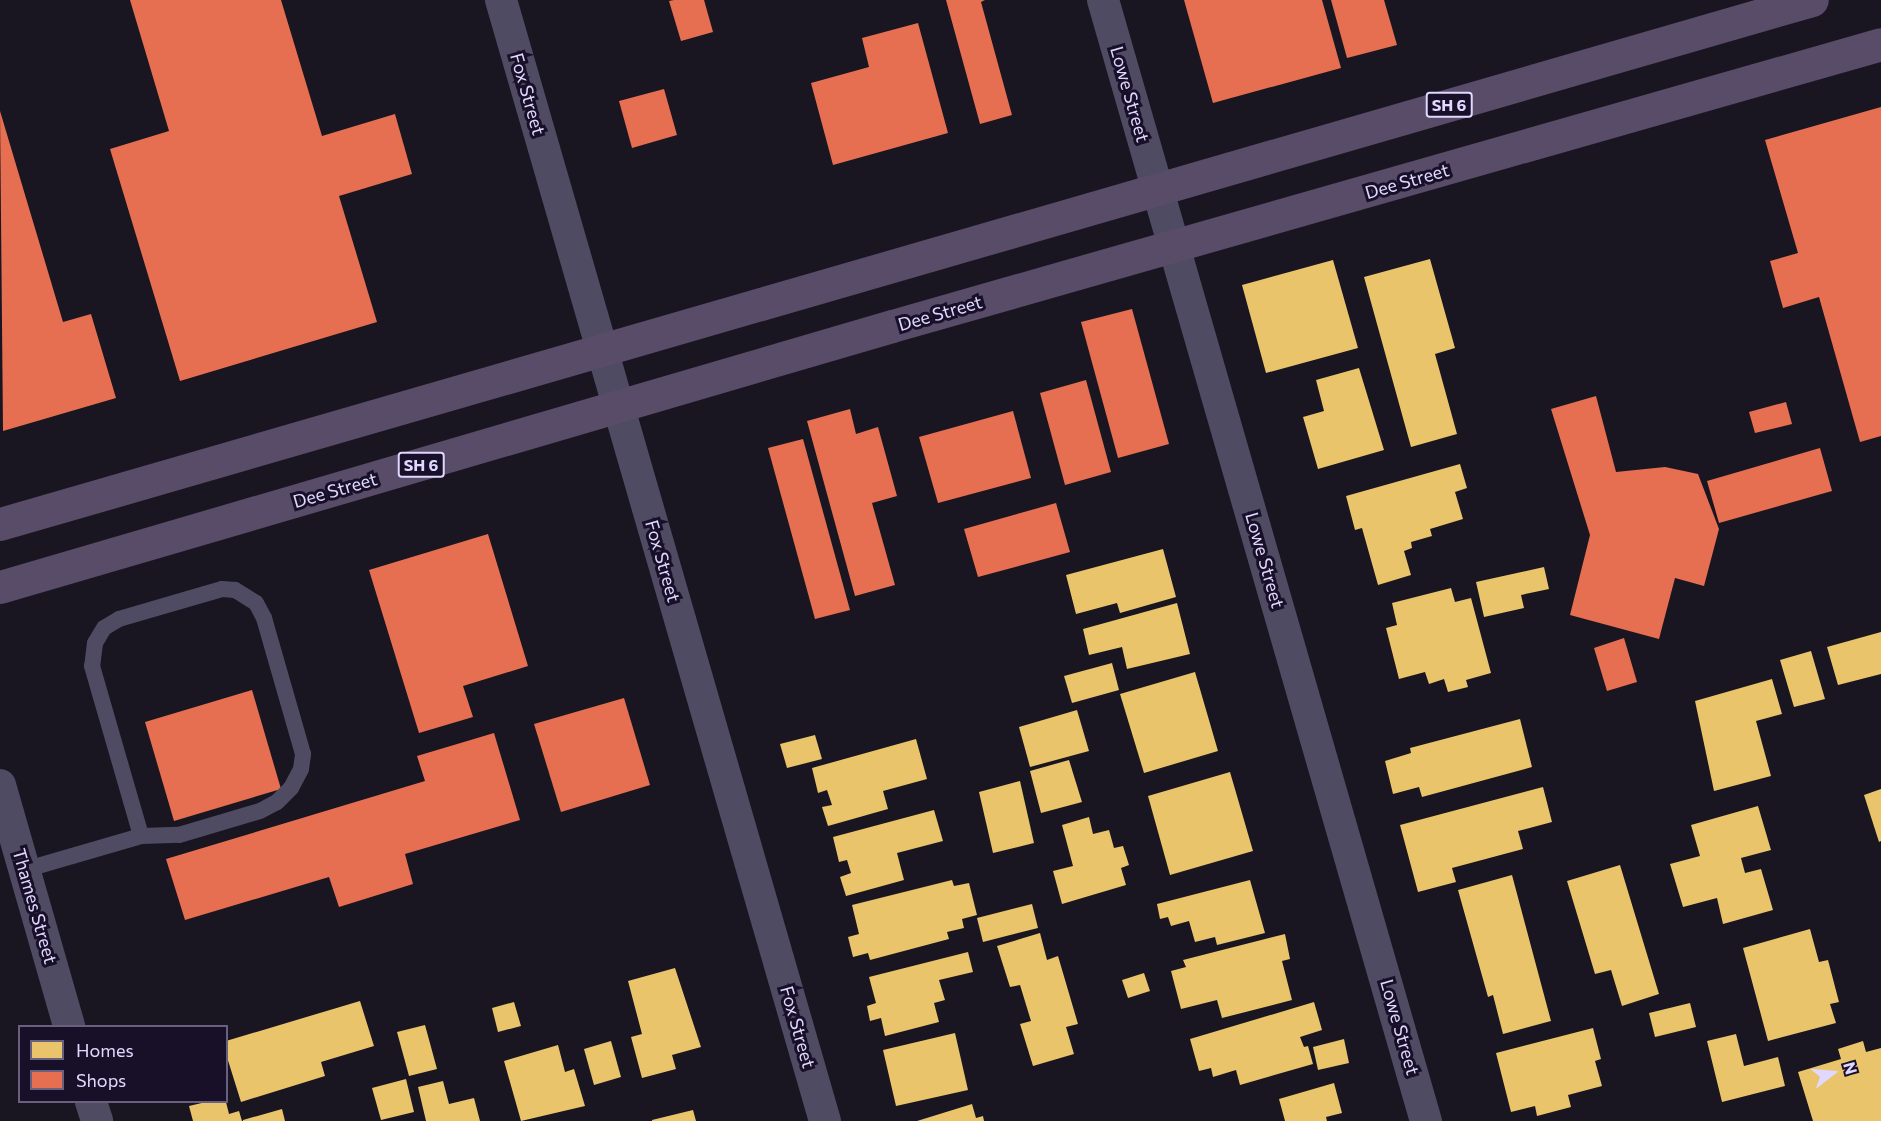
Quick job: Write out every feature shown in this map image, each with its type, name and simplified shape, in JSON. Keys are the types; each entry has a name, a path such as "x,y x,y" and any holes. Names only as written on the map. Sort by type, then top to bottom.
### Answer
{"main road":[{"name":"SH 6","path":"0,524 1812,0"},
{"name":"Dee Street","path":"0,587 620,406 1881,44"}],"street":[{"name":"Fox Street","path":"501,0 825,1121"},
{"name":"Lowe Street","path":"1103,0 1426,1121"},
{"name":"Thames Street","path":"0,785 69,1025"},
{"path":"92,1103 97,1121"}],"lane":[{"path":"24,870 141,836 179,835 277,802 301,769 303,754 264,618 245,594 222,589 119,619 99,634 92,666 141,836"}],"building: Homes":[{"path":"1430,259 1455,348 1435,354 1457,434 1411,447 1364,277"},
{"path":"1333,260 1358,348 1266,373 1242,285"},
{"path":"1359,368 1384,450 1318,469 1303,417 1324,411 1316,380"},
{"path":"1460,464 1467,488 1455,492 1463,519 1430,529 1432,536 1411,542 1412,548 1404,551 1411,575 1378,585 1362,528 1355,530 1346,496"},
{"path":"1163,549 1176,597 1120,613 1117,603 1076,614 1066,575"},
{"path":"1544,567 1549,589 1521,595 1524,608 1484,617 1476,582"},
{"path":"1451,588 1455,602 1471,598 1491,673 1466,680 1468,687 1448,692 1444,679 1429,684 1425,672 1399,679 1386,628 1397,625 1392,603"},
{"path":"1177,603 1190,654 1127,669 1122,647 1089,655 1083,629"},
{"path":"1881,632 1881,674 1838,685 1827,647"},
{"path":"1811,651 1825,699 1794,707 1780,660"},
{"path":"1112,663 1119,690 1072,703 1064,676"},
{"path":"1195,672 1218,751 1144,773 1120,694"},
{"path":"1772,679 1782,714 1756,721 1771,776 1714,791 1695,701"},
{"path":"1077,710 1089,751 1030,767 1019,727"},
{"path":"1520,719 1532,767 1422,797 1419,787 1393,794 1385,761 1411,753 1410,748"},
{"path":"815,735 822,759 787,768 780,744"},
{"path":"916,739 927,779 883,791 888,809 828,826 822,807 832,805 827,790 818,793 812,768"},
{"path":"1069,760 1082,802 1041,813 1030,771"},
{"path":"1230,772 1253,851 1170,875 1148,796"},
{"path":"1020,781 1034,843 993,853 979,792"},
{"path":"1543,787 1552,822 1518,831 1523,849 1452,868 1456,882 1418,892 1400,825"},
{"path":"1881,789 1881,841 1879,842 1864,795"},
{"path":"1758,806 1771,850 1741,858 1745,873 1761,869 1773,910 1723,924 1717,898 1683,907 1670,864 1700,856 1691,825"},
{"path":"934,810 943,841 897,853 904,880 846,896 840,877 851,873 847,860 839,862 833,837"},
{"path":"1089,817 1093,834 1109,830 1114,848 1123,846 1129,865 1121,868 1126,885 1062,904 1053,871 1073,866 1062,825"},
{"path":"1620,865 1659,994 1622,1006 1611,970 1595,974 1567,881"},
{"path":"1512,875 1551,1021 1503,1034 1493,995 1488,997 1458,890"},
{"path":"952,880 954,886 969,883 977,915 962,919 964,928 947,932 949,939 870,960 868,953 853,957 848,937 859,934 852,905"},
{"path":"1250,880 1265,933 1217,945 1215,937 1195,942 1189,921 1171,926 1168,917 1160,919 1157,904"},
{"path":"1032,904 1038,928 983,942 977,918"},
{"path":"1810,929 1819,962 1828,960 1839,1002 1830,1004 1836,1023 1768,1041 1743,948"},
{"path":"1040,933 1047,960 1058,956 1078,1024 1066,1027 1074,1054 1033,1066 1020,1024 1031,1021 1020,985 1010,987 997,946"},
{"path":"1285,934 1290,959 1282,961 1292,1000 1222,1018 1217,1000 1181,1009 1171,971 1186,967 1183,960"},
{"path":"968,952 973,972 939,980 945,1000 934,1003 939,1022 885,1036 881,1018 870,1021 867,1006 876,1003 869,977"},
{"path":"675,968 701,1047 672,1055 676,1069 642,1078 631,1037 642,1034 628,981"},
{"path":"1144,973 1150,991 1128,998 1122,980"},
{"path":"360,1001 374,1046 321,1062 325,1076 241,1102 228,1060 228,1040"},
{"path":"514,1002 521,1026 498,1032 492,1008"},
{"path":"1314,1002 1322,1030 1300,1037 1304,1047 1308,1046 1313,1064 1240,1085 1236,1070 1213,1077 1211,1068 1199,1071 1190,1039"},
{"path":"1690,1003 1696,1027 1655,1037 1649,1013"},
{"path":"425,1025 437,1069 409,1076 397,1032"},
{"path":"1593,1028 1601,1059 1595,1061 1602,1086 1568,1095 1571,1107 1537,1116 1535,1106 1511,1112 1496,1053"},
{"path":"955,1033 968,1090 896,1106 883,1050"},
{"path":"1736,1034 1744,1066 1778,1057 1785,1086 1722,1102 1707,1041"},
{"path":"1344,1039 1349,1063 1318,1070 1313,1047"},
{"path":"611,1041 621,1077 594,1085 584,1049"},
{"path":"1863,1041 1866,1052 1881,1048 1881,1121 1813,1121 1798,1072 1841,1059 1838,1049"},
{"path":"558,1045 565,1072 574,1069 585,1106 521,1121 504,1061"},
{"path":"406,1079 414,1112 381,1120 372,1088"},
{"path":"443,1081 449,1104 474,1098 480,1121 426,1121 418,1087"},
{"path":"1334,1083 1342,1113 1326,1117 1327,1121 1285,1121 1279,1099"},
{"path":"202,1103 226,1103 229,1114 239,1111 242,1121 193,1121 189,1106"},
{"path":"972,1104 976,1118 983,1116 984,1121 917,1121"},
{"path":"282,1109 285,1121 243,1121 243,1120"},
{"path":"693,1110 696,1121 652,1121 652,1120"}],"building: Shops":[{"path":"130,0 281,0 322,136 395,114 412,174 339,196 377,322 180,381 110,149 169,131"},
{"path":"704,0 713,32 681,41 669,1"},
{"path":"946,0 985,0 981,2 1012,115 980,124"},
{"path":"1184,0 1322,0 1341,68 1213,103"},
{"path":"1331,0 1384,0 1397,45 1347,58"},
{"path":"918,23 948,133 833,165 811,83 869,67 862,38"},
{"path":"664,89 677,135 632,148 619,101"},
{"path":"1881,107 1881,436 1860,442 1819,297 1783,308 1770,261 1798,253 1765,140"},
{"path":"0,111 63,322 91,314 116,398 3,431"},
{"path":"1132,309 1169,444 1118,458 1081,322"},
{"path":"1086,380 1111,472 1065,485 1040,393"},
{"path":"1596,396 1616,472 1665,467 1698,474 1719,529 1704,586 1675,578 1659,639 1570,615 1590,535 1551,409"},
{"path":"1786,402 1792,424 1755,433 1749,412"},
{"path":"850,409 856,434 878,427 897,496 872,503 895,585 855,596 807,421"},
{"path":"1013,411 1031,478 938,503 919,437"},
{"path":"803,439 850,610 815,619 768,448"},
{"path":"1820,448 1832,491 1719,523 1707,481"},
{"path":"1056,503 1070,552 978,577 964,529"},
{"path":"488,534 528,666 463,686 473,717 419,733 369,570"},
{"path":"1624,638 1637,682 1607,691 1594,648"},
{"path":"252,690 281,789 174,821 145,722"},
{"path":"624,698 650,785 561,812 534,724"},
{"path":"494,733 520,820 405,854 413,884 339,907 329,877 185,920 166,859 425,781 417,756"}]}
